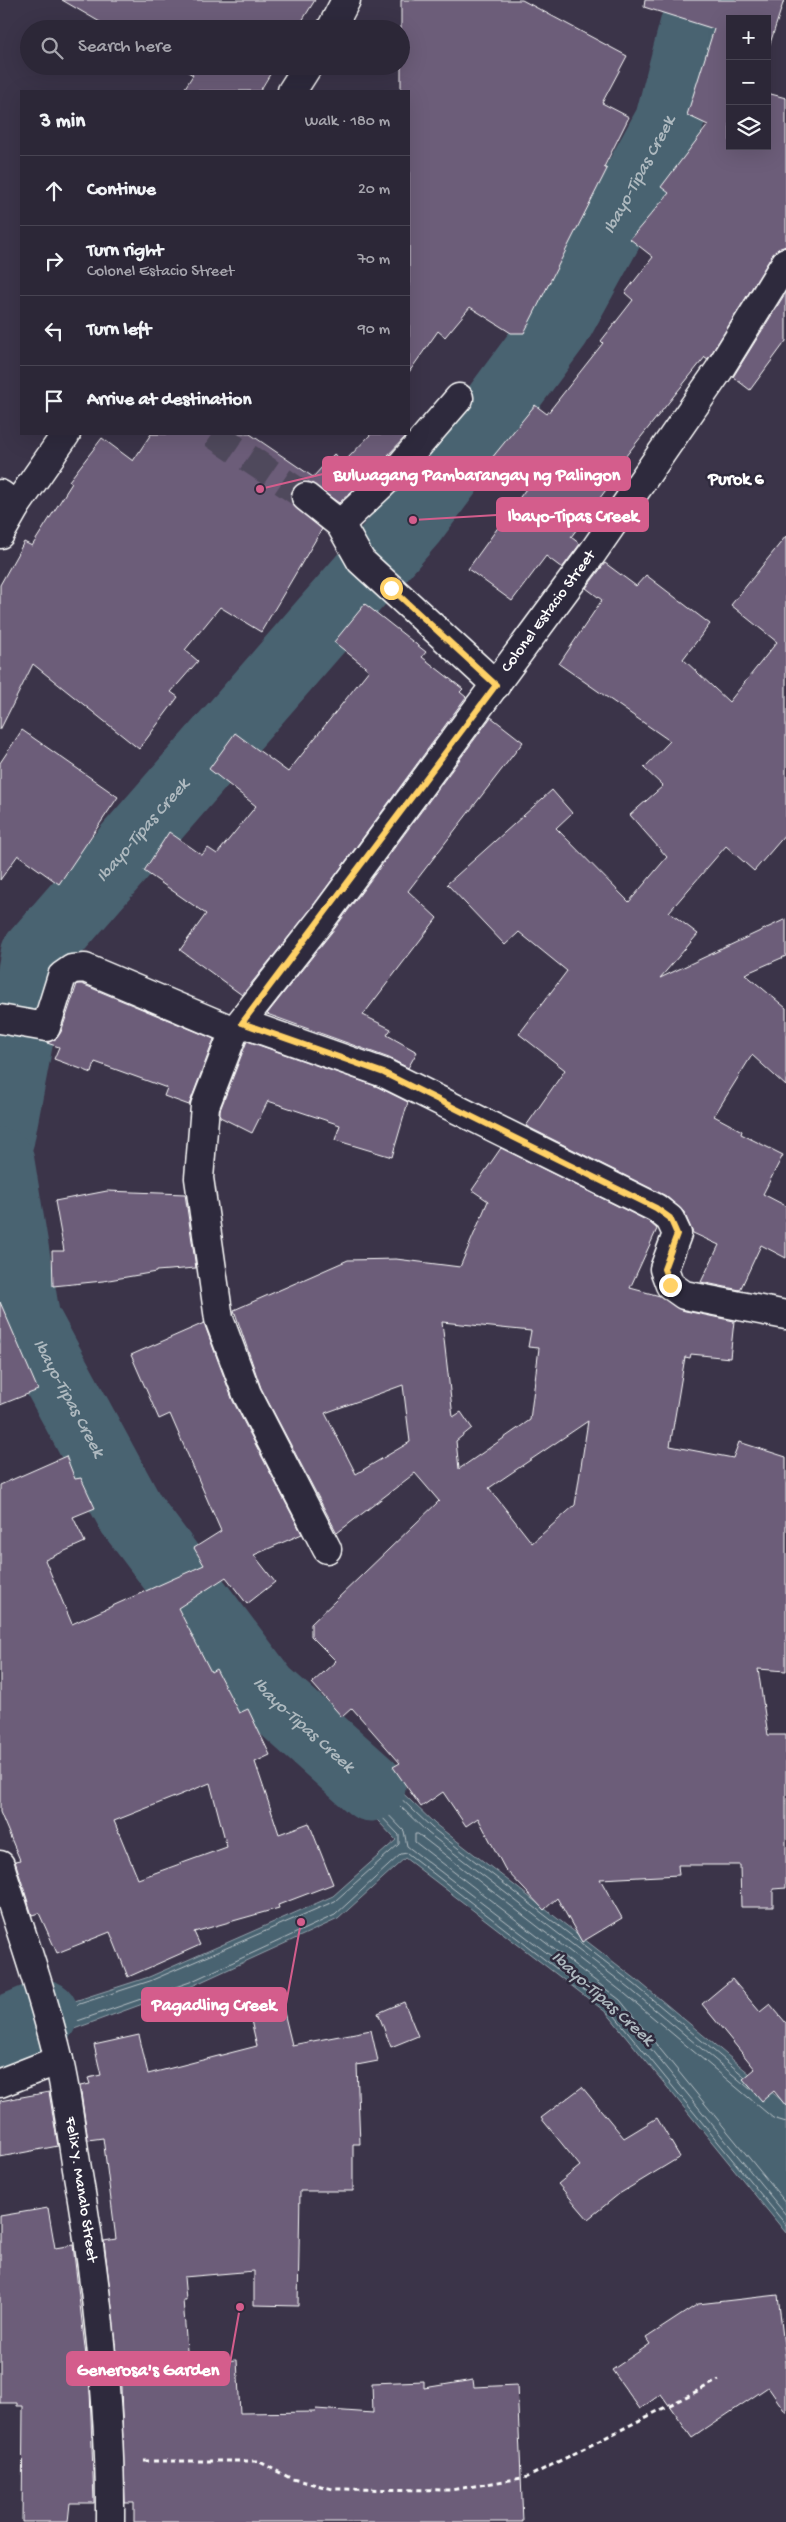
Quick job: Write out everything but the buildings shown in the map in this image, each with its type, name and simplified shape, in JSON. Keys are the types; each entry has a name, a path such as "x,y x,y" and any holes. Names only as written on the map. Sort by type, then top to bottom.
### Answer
{"street":[{"path":"336,20 346,0"},
{"path":"293,90 302,75"},
{"name":"Colonel Estacio Street","path":"327,1549 247,1394 219,1319 200,1178 205,1106 238,1027 496,685 586,562 720,370 786,262"},
{"path":"340,524 396,471 459,398"},
{"path":"0,534 8,500 65,435"},
{"path":"306,498 340,524 362,560 496,685"},
{"path":"0,1019 46,1028 62,976 72,969 85,968 238,1027 384,1073 656,1208 670,1218 677,1234 664,1269 670,1285 684,1295 786,1315"},
{"name":"Felix Y. Manalo Street","path":"0,1865 4,1897 45,2006 59,2060 90,2243 108,2403 111,2461 110,2522"},
{"path":"0,2083 59,2060"}],"path":[{"path":"111,2461 258,2461 292,2479 333,2489 451,2490 528,2477 720,2380"}],"water":[{"path":"316,1710 435,1824 637,1980 786,2104 786,2233 607,2013 405,1858 338,1919 192,1986 63,2033 53,2008 149,1977 333,1896 396,1840 292,1730"}],"waterway":[{"name":"Ibayo-Tipas Creek","path":"0,1138 35,955 413,520 557,326 669,122 701,0"},
{"name":"Ibayo-Tipas Creek","path":"0,1162 26,1320 131,1514 265,1692 371,1787"},
{"path":"0,2033 44,2014"}],"tunnel":[{"path":"214,435 306,497"}],"place":[{"name":"Bulwagang Pambarangay ng Palingon","path":"260,489"},
{"name":"Ibayo-Tipas Creek","path":"413,520"},
{"name":"Pagadling Creek","path":"301,1922"},
{"name":"Generosa's Garden","path":"240,2307"}],"district":[{"name":"Purok 6","path":"736,480"}],"route":[{"path":"391,588 496,685 242,1023 384,1073 656,1208 670,1218 677,1234 664,1269 670,1285"}]}
